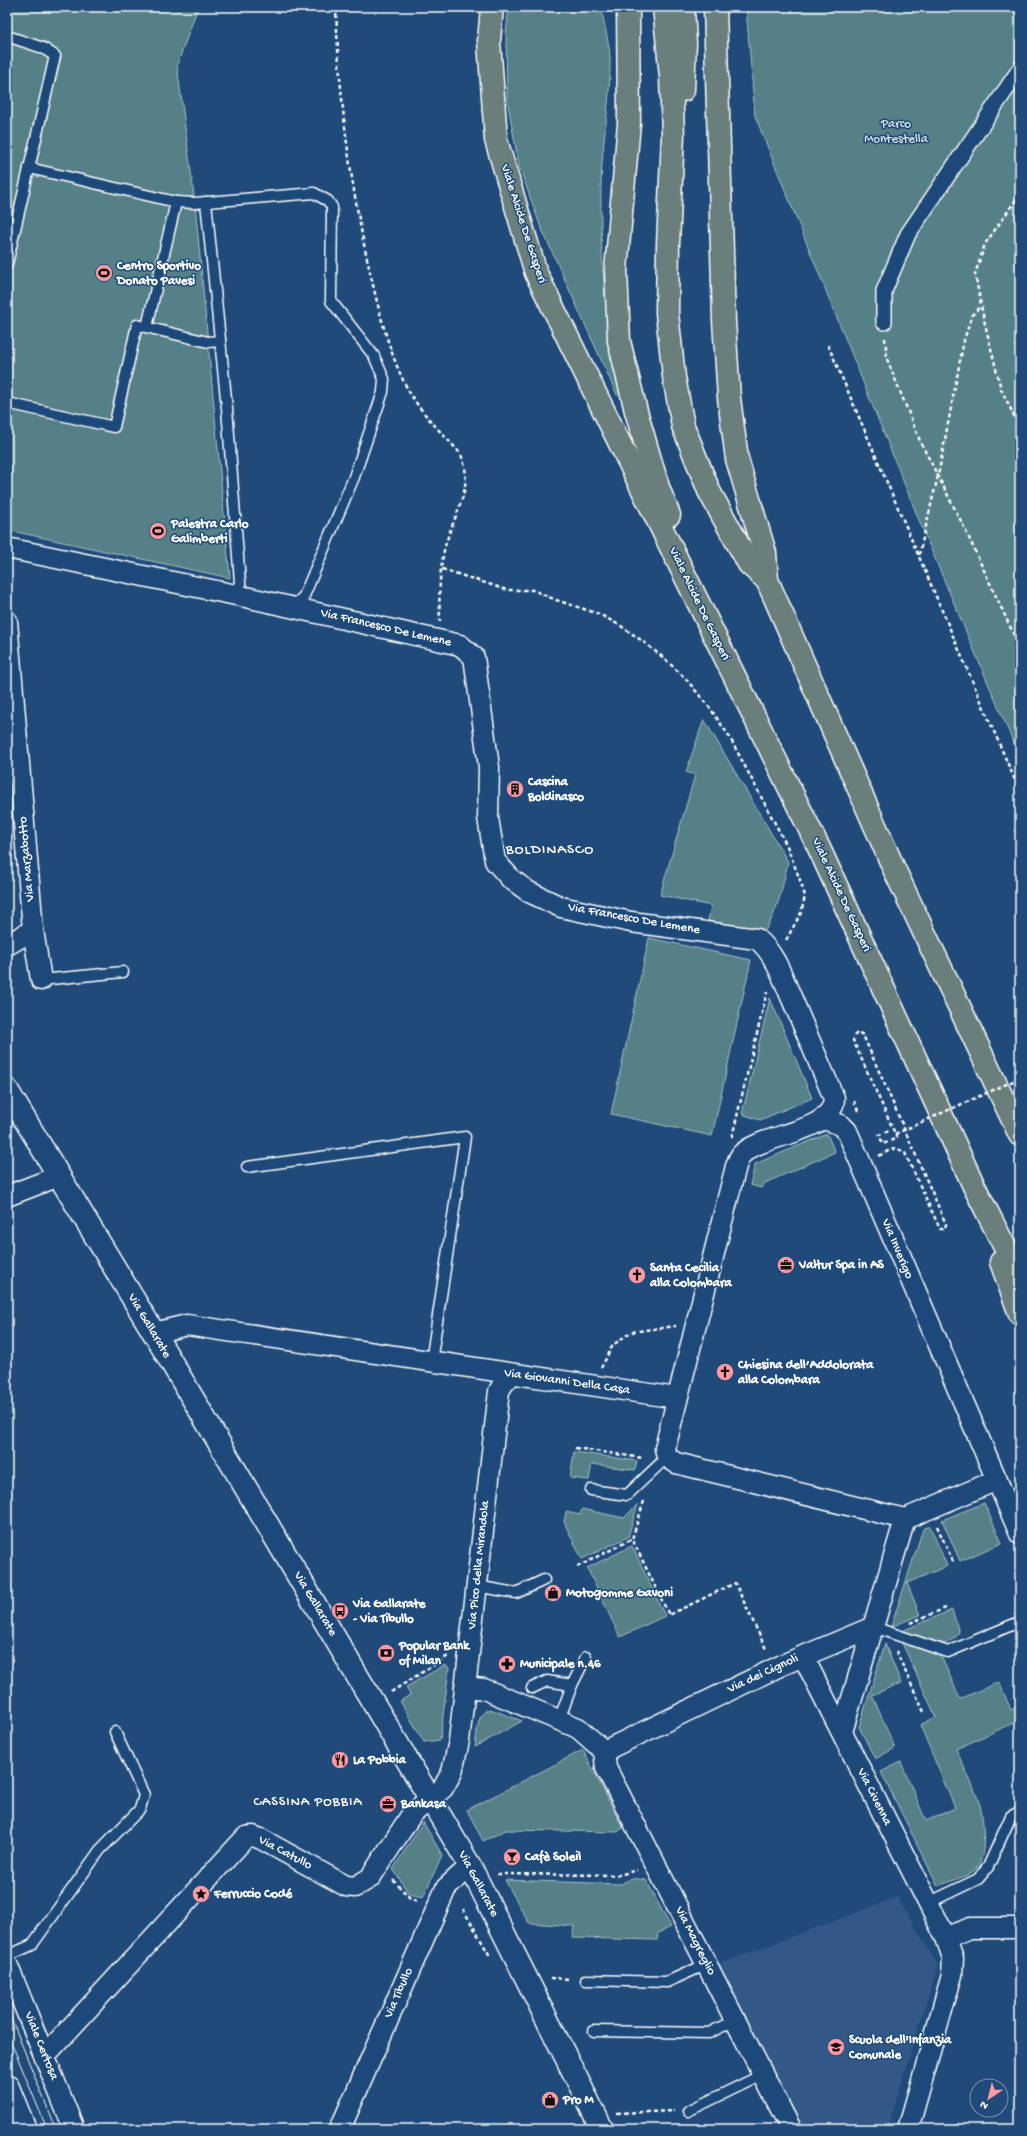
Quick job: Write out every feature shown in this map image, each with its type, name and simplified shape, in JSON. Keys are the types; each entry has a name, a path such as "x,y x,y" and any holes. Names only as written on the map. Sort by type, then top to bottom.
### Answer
{"highway":[{"name":"Viale Alcide De Gasperi","path":"492,7 489,41 496,140 536,272 819,848 973,1184"},
{"path":"628,7 629,123 616,270 619,341 636,411 658,487 719,645"},
{"path":"664,7 671,77 673,135 668,244 668,313 674,377 683,426 708,491 749,564 767,580"},
{"path":"673,135 684,85 685,44 683,7"},
{"path":"715,7 724,321 729,398 737,459 765,553 767,580 895,871 1020,1135"},
{"path":"973,1184 1020,1277"},
{"path":"973,1184 1020,1314"}],"street":[{"path":"884,322 884,290 908,234 1020,69"},
{"name":"Via Francesco De Lemene","path":"7,548 241,596 460,645 474,657 489,767 488,818 495,860 511,879 529,892 561,906 631,922 757,939 772,955 775,982"},
{"name":"Via Marzabotto","path":"7,621 33,930 41,980"},
{"path":"7,945 33,930"},
{"path":"775,982 834,1098 834,1106 824,1119 753,1148 741,1155 736,1166 694,1327 665,1448 657,1462 676,1463 905,1519 997,1480"},
{"name":"Via Gallarate","path":"7,1090 154,1333 470,1866 609,2121"},
{"name":"Via Inverigo","path":"824,1119 841,1125 847,1131 1020,1534"},
{"path":"7,1196 59,1176"},
{"name":"Via Giovanni Della Casa","path":"154,1333 187,1325 677,1398"},
{"name":"Via Pico della Mirandola","path":"430,1798 443,1788 452,1772 459,1741 499,1391 511,1374"},
{"path":"842,1732 905,1519"},
{"name":"Via dei Cignoli","path":"604,1751 626,1739 803,1656 873,1627"},
{"name":"Via Civenna","path":"803,1656 946,1938 953,1958 952,1975 908,2129"},
{"path":"465,1687 484,1689 578,1728 604,1751"},
{"name":"Via Magreglio","path":"604,1751 606,1768 791,2129"},
{"name":"Via Catullo","path":"44,2054 51,2049 246,1837 253,1836 261,1839 346,1886 355,1887 363,1884 370,1878 412,1814 430,1798"},
{"name":"Via Tibullo","path":"340,2129 446,1888 470,1866"},
{"path":"946,1938 970,1928 1020,1928"},
{"name":"Viale Certosa","path":"7,1964 74,2129"},
{"path":"7,2085 25,2129"}],"lane":[{"path":"7,36 43,48 55,56 7,264"},
{"path":"29,168 176,202 206,202 314,193 328,201 332,207 331,301 374,356 384,379 383,392 354,477 304,596 292,608"},
{"path":"147,327 176,202"},
{"path":"206,202 220,342 241,596"},
{"path":"7,403 114,427 137,325 208,342 220,342"},
{"path":"41,980 123,972"},
{"path":"247,1167 465,1137 431,1362"},
{"path":"591,1490 627,1495 657,1462"},
{"path":"476,1586 516,1593 544,1580"},
{"path":"873,1627 948,1652 1019,1622"},
{"path":"559,1720 572,1684 586,1657"},
{"path":"532,1688 547,1681 572,1684"},
{"path":"7,1956 32,1945 100,1850 140,1810 144,1795 115,1732"},
{"path":"928,1903 978,1879 988,1867 1011,1816 1020,1812"},
{"path":"586,1980 667,1982 707,1964"},
{"path":"594,2031 709,2033 734,2020"},
{"path":"688,2111 764,2074"}],"path":[{"path":"336,7 341,108 351,180 376,300 394,357 409,390 460,454 465,464 465,487 443,555 439,609 440,627"},
{"path":"1020,194 985,244 975,274 981,306 1001,389 1020,428"},
{"path":"918,556 938,476 964,340 972,315 981,306"},
{"path":"884,322 887,359 920,441 962,523 1020,648"},
{"path":"828,345 1020,792"},
{"path":"442,569 503,589 533,590 556,600 599,614 621,626 641,640 686,679 710,708 729,736 787,846 800,880 805,896 801,913 783,946"},
{"path":"732,1137 775,982"},
{"path":"879,1156 893,1148 902,1150 940,1230 945,1229 946,1224 863,1035 858,1032 854,1036 853,1040 897,1138 883,1144 879,1135 890,1130"},
{"path":"895,1134 1020,1078"},
{"path":"600,1370 613,1345 631,1332 669,1326 694,1327"},
{"path":"575,1448 657,1462 632,1539 669,1615 735,1583 769,1657"},
{"path":"930,1509 954,1564"},
{"path":"577,1567 632,1539"},
{"path":"391,1692 449,1656"},
{"path":"378,1867 410,1898 437,1908"},
{"path":"494,1874 619,1875 644,1867"},
{"path":"463,1909 491,1959"},
{"path":"546,1978 586,1980"},
{"path":"609,2121 688,2111"}],"shaded area":[{"name":"Scuola dell'Infanzia Comunale","path":"897,1897 938,1965 887,2129 801,2129 719,1964"}],"green space":[{"name":"Centro Sportivo Donato Pavesi","path":"7,7 198,7 177,65 195,203 230,578 7,530"},
{"path":"509,7 601,7 608,39 610,58 609,89 601,183 602,263 607,316 622,394 617,395 540,225 519,166 507,99 506,33"},
{"name":"Parco Montestella","path":"746,7 1020,7 1020,758 930,547 755,116"},
{"path":"704,719 788,862 777,907 764,932 708,921 711,906 660,895 695,775 686,772"},
{"path":"649,938 751,960 712,1136 611,1114"},
{"path":"770,998 812,1098 760,1120 742,1114"},
{"path":"827,1134 835,1152 765,1183 761,1188 750,1185 755,1164"},
{"path":"574,1452 637,1461 635,1470 592,1464 589,1480 570,1478"},
{"path":"984,1503 1002,1543 960,1561 942,1520"},
{"path":"638,1504 628,1537 582,1559 564,1522 566,1512 580,1515 582,1509 624,1518"},
{"path":"930,1526 947,1566 907,1583 920,1615 891,1627 923,1529"},
{"path":"632,1546 665,1616 620,1637 587,1568"},
{"path":"952,1610 959,1632 955,1638 944,1644 902,1631"},
{"path":"902,1643 941,1656 960,1699 999,1682 1011,1710 1020,1706 1020,1720 956,1749 981,1808 984,1836 982,1855 977,1868 973,1871 938,1886 881,1772 901,1762 926,1821 955,1808 920,1725 936,1717"},
{"path":"885,1644 901,1683 872,1695 895,1748 875,1759 859,1727"},
{"path":"445,1665 449,1668 440,1740 424,1742 400,1701 410,1695 406,1687"},
{"path":"490,1709 522,1721 475,1747 480,1719 485,1711"},
{"path":"583,1750 623,1828 617,1832 506,1830 483,1841 467,1810"},
{"path":"423,1822 442,1855 423,1897 409,1894 393,1869"},
{"path":"631,1878 646,1880 671,1927 658,1933 657,1940 572,1938 574,1926 529,1923 505,1880 621,1884"}],"tram line":[{"path":"7,2008 56,2129"},
{"path":"7,2032 47,2129"}],"place":[{"name":"Centro Sportivo Donato Pavesi","path":"104,273"},
{"name":"Palestra Carlo Galimberti","path":"158,531"},
{"name":"Cascina Boldinasco","path":"515,789"},
{"name":"Valtur Spa in AS","path":"786,1265"},
{"name":"Santa Cecilia alla Colombara","path":"637,1275"},
{"name":"Chiesina dell’Addolorata alla Colombara","path":"725,1372"},
{"name":"Motogomme Gavoni","path":"553,1593"},
{"name":"Via Gallarate - Via Tibullo","path":"340,1611"},
{"name":"Popular Bank of Milan","path":"386,1653"},
{"name":"Municipale n.46","path":"507,1664"},
{"name":"La Pobbia","path":"340,1760"},
{"name":"Bankasa","path":"388,1804"},
{"name":"Cafè Soleil","path":"512,1857"},
{"name":"Ferruccio Codé","path":"201,1894"},
{"name":"Scuola dell'Infanzia Comunale","path":"836,2047"},
{"name":"Pro M","path":"550,2100"}],"district":[{"name":"BOLDINASCO","path":"550,850"},
{"name":"CASSINA POBBIA","path":"308,1802"}]}
